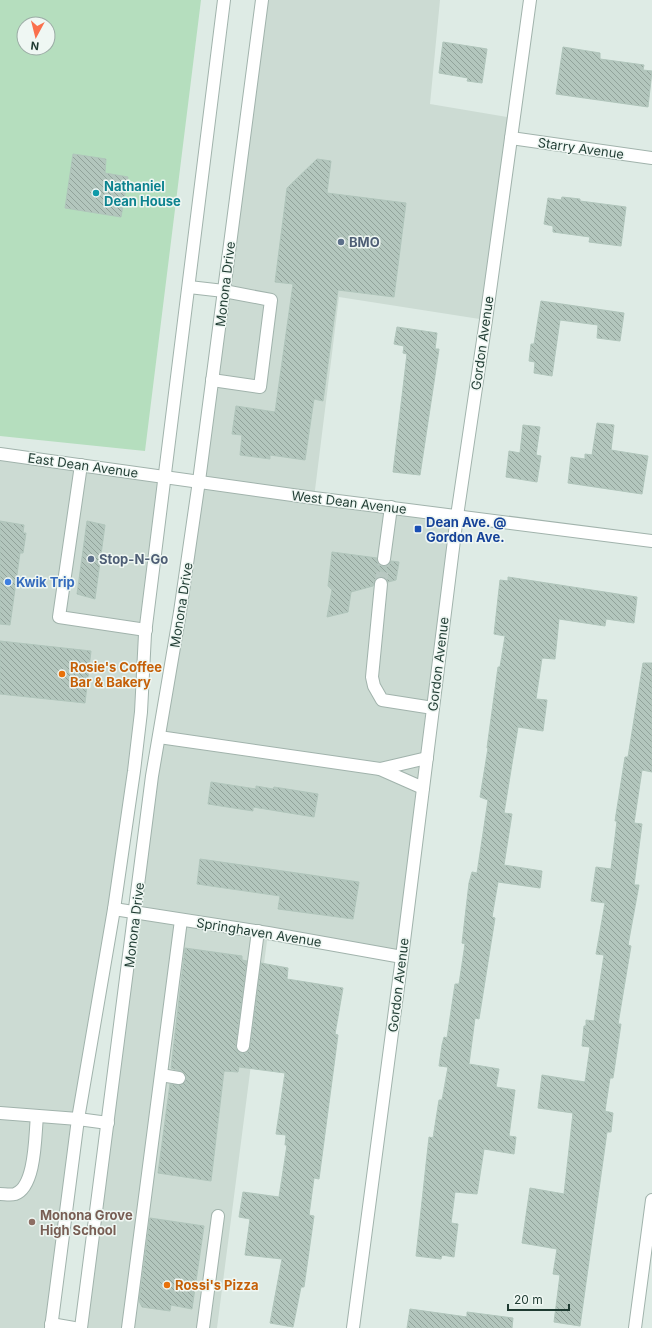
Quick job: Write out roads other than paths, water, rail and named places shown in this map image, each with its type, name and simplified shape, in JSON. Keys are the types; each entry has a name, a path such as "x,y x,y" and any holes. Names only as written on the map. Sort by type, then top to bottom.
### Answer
{"street":[{"name":"Monona Drive","path":"51,1326 78,1119 114,909 141,712 146,630 224,0"},
{"name":"Monona Drive","path":"80,1328 136,913 152,776 180,612 200,482 262,0"},
{"name":"Gordon Avenue","path":"353,1328 402,957 457,516 486,320 530,0"},
{"name":"Starry Avenue","path":"511,138 652,158"},
{"path":"189,287 224,291 270,300 260,387 212,380"},
{"name":"East Dean Avenue","path":"0,454 165,477"},
{"path":"81,465 58,617 146,630"},
{"name":"West Dean Avenue","path":"165,477 652,542"},
{"path":"384,559 391,507"},
{"path":"381,584 372,677 377,693 382,700 390,703 433,708"},
{"path":"159,737 380,769 423,788"},
{"path":"380,769 427,758"},
{"name":"Springhaven Avenue","path":"114,909 258,931 402,957"},
{"path":"128,1328 181,920"},
{"path":"243,1046 258,931"},
{"path":"161,1075 179,1078"},
{"path":"0,1113 78,1119 108,1123"},
{"path":"0,1194 15,1194 20,1191 29,1180 32,1168 37,1116"},
{"path":"635,1328 652,1200"},
{"path":"203,1328 218,1216"},
{"path":"51,1326 74,1328"}],"tunnel":[{"path":"381,584 384,559"}],"place":[{"name":"Nathaniel Dean House","path":"96,193"},
{"name":"BMO","path":"341,242"},
{"name":"Dean Ave. @ Gordon Ave.","path":"418,529"},
{"name":"Stop-N-Go","path":"91,559"},
{"name":"Kwik Trip","path":"8,582"},
{"name":"Rosie's Coffee Bar & Bakery","path":"62,674"},
{"name":"Monona Grove High School","path":"32,1222"},
{"name":"Rossi's Pizza","path":"167,1285"}]}
